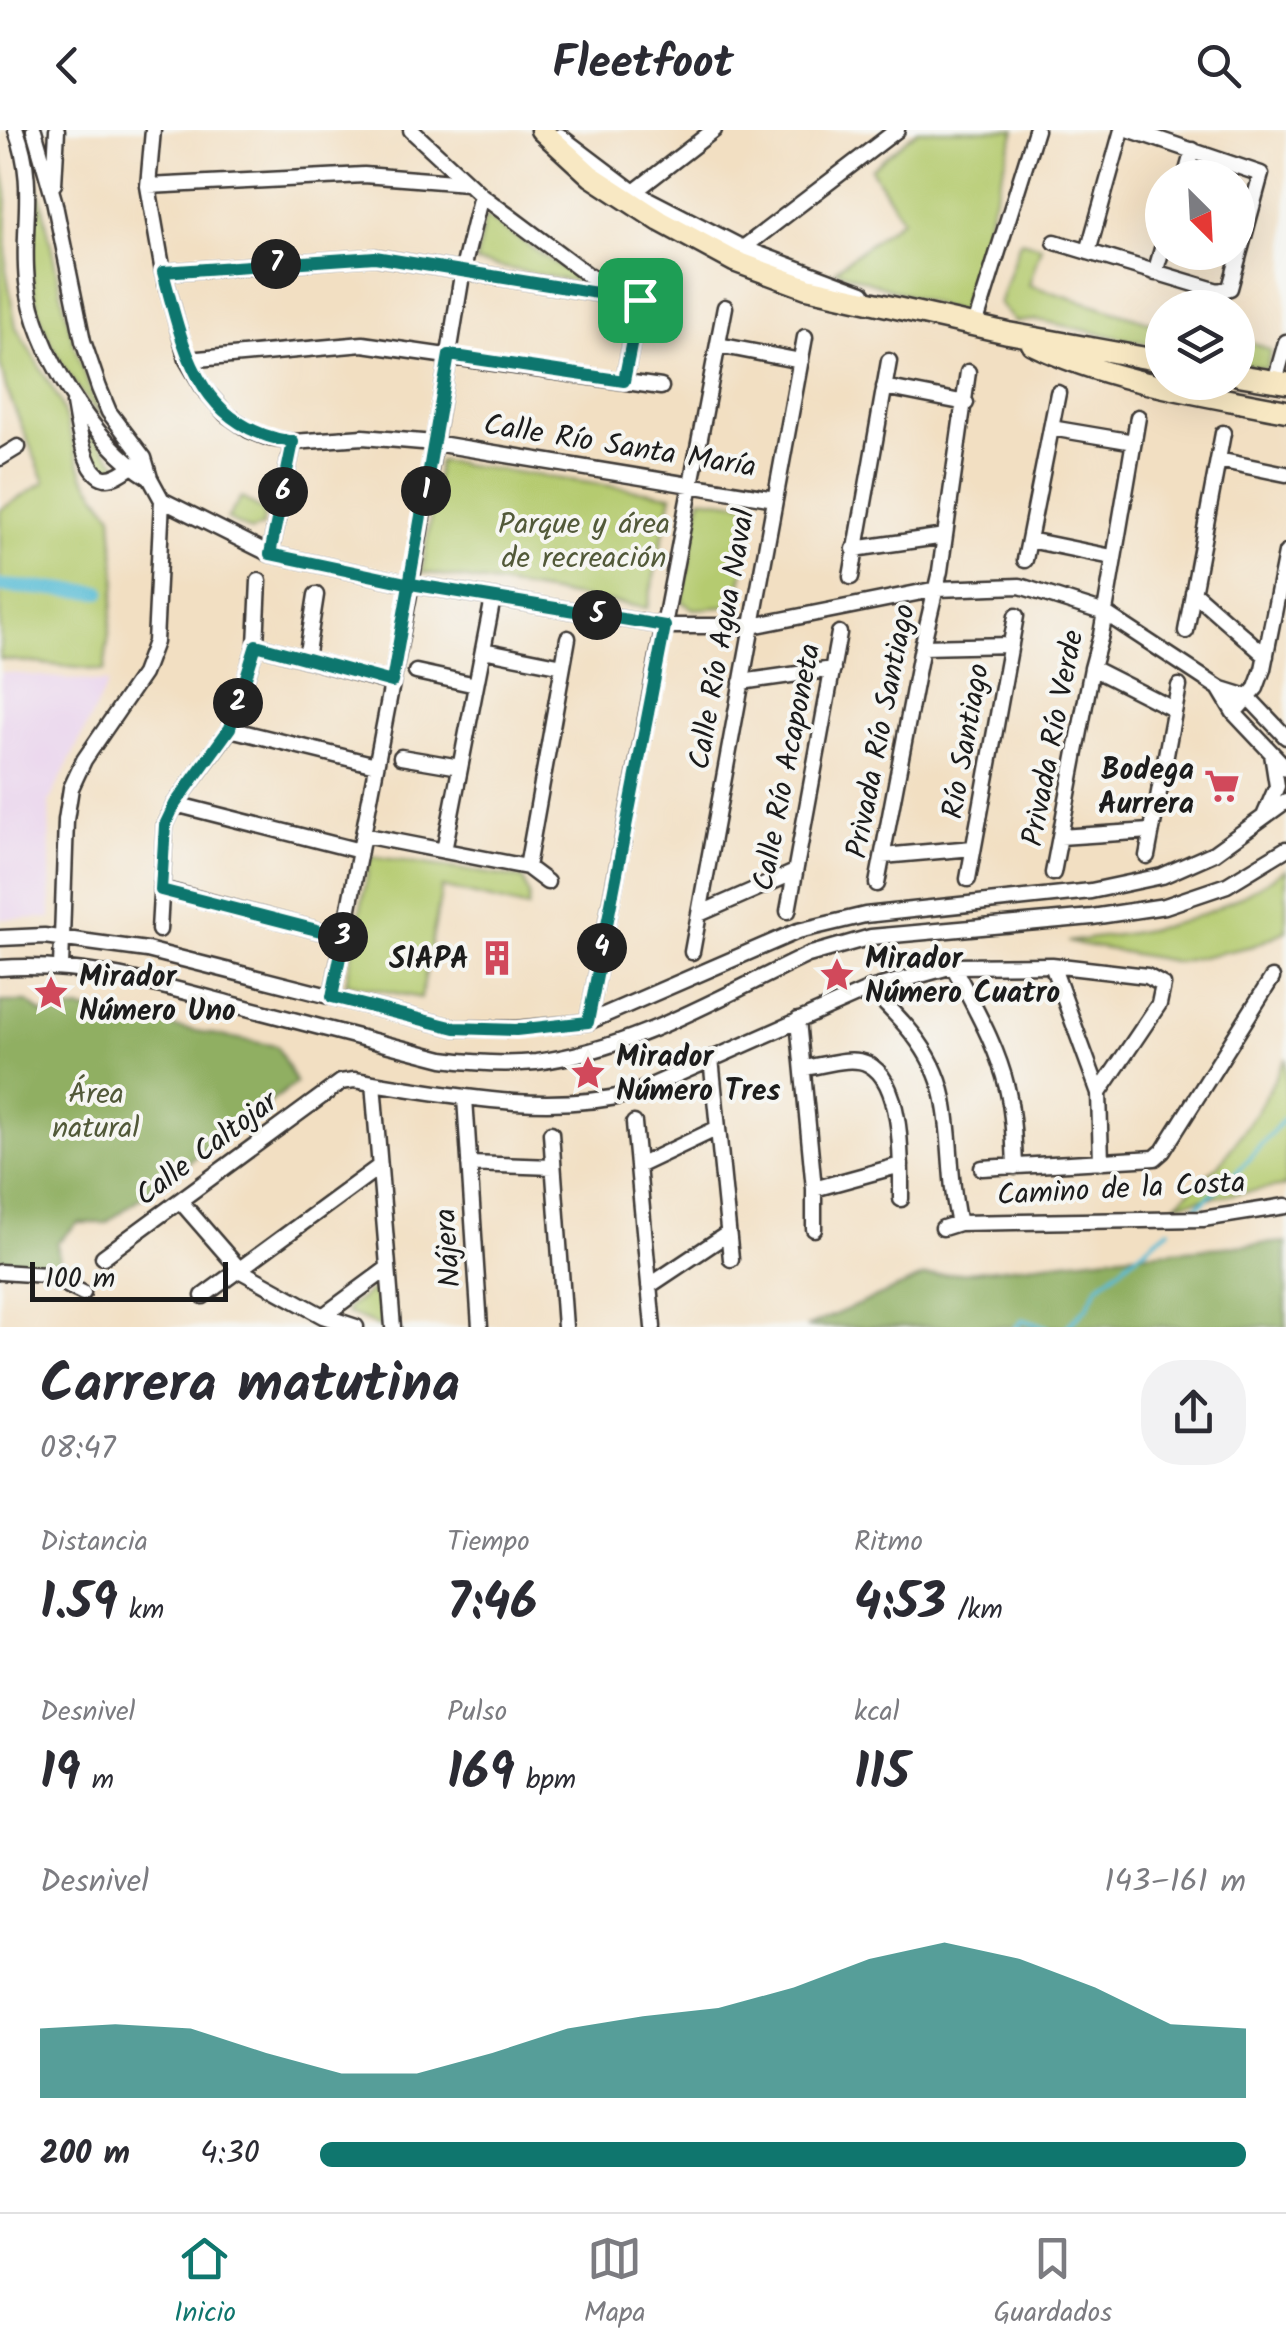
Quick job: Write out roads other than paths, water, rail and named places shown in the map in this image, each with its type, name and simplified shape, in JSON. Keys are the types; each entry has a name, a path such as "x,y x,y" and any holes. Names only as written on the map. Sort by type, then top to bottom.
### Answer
{"street":[{"path":"16,130 29,183 27,286 37,326 74,400 137,462 162,500 155,642 144,674 84,760 71,788 66,820 61,967"},
{"path":"34,130 54,200 88,357 109,412 137,462"},
{"path":"54,200 57,130"},
{"name":"Calle Río Santa María","path":"153,130 148,186 163,272 187,360 226,414 249,430 293,442 363,437 434,443 776,498"},
{"path":"411,130 466,183 616,297"},
{"path":"541,130 591,176 660,222 734,261 806,288 1008,333 1145,358"},
{"path":"552,130 634,192 742,248 910,312"},
{"path":"634,192 714,130"},
{"path":"742,248 896,130"},
{"path":"975,326 1036,130"},
{"path":"1088,252 1122,130"},
{"path":"1054,242 1218,291 1230,288 1260,174 1131,130"},
{"path":"1191,160 1194,150"},
{"path":"148,186 364,175 466,183"},
{"path":"332,997 411,584 463,269 481,195"},
{"path":"163,272 375,257 640,300"},
{"path":"624,381 644,278"},
{"path":"588,1022 725,307"},
{"path":"1008,333 1072,363 1145,379"},
{"name":"Calle Río Agua Naval","path":"692,952 805,337"},
{"path":"1255,378 1280,382 1286,342"},
{"path":"187,360 363,344 661,387"},
{"path":"718,344 801,361"},
{"path":"850,577 888,361"},
{"name":"Privada Río Santiago","path":"877,884 922,647 937,589 968,372"},
{"path":"884,388 966,403"},
{"path":"1025,560 1058,392"},
{"path":"74,400 82,442 94,473 111,478 137,462"},
{"path":"1240,400 1286,411"},
{"name":"Privada Río Verde","path":"1053,873 1105,613 1138,416"},
{"path":"1051,428 1134,442"},
{"path":"1186,630 1223,433"},
{"path":"270,554 293,442"},
{"path":"0,458 18,446"},
{"path":"1218,460 1286,474"},
{"path":"162,500 270,554 411,584 665,626 752,626 937,589 1020,586 1105,613 1220,688 1248,697 1286,737"},
{"path":"854,550 945,536"},
{"path":"1029,540 1112,557"},
{"path":"1234,713 1256,688 1286,553"},
{"path":"159,930 165,825 175,804 230,728 256,645 259,581"},
{"path":"1193,592 1266,656"},
{"path":"306,659 316,595"},
{"path":"444,851 493,598"},
{"name":"Río Santiago","path":"968,879 1016,616"},
{"name":"Calle Río Acaponeta","path":"788,911 839,632"},
{"path":"527,867 568,638"},
{"path":"256,645 392,682"},
{"name":"Río Santiago","path":"922,647 1011,645"},
{"path":"483,650 563,666"},
{"path":"1092,668 1173,710"},
{"path":"742,682 833,669"},
{"path":"416,672 476,684"},
{"path":"1147,856 1179,686"},
{"path":"1220,688 1234,713 1286,768"},
{"path":"230,728 376,765"},
{"path":"1262,818 1278,786 1272,753"},
{"path":"401,757 460,768"},
{"path":"0,938 44,936 147,950 455,1028 516,1030 588,1022 798,931 830,922 865,914 1091,891 1162,876 1214,853 1286,801"},
{"path":"175,804 361,843 444,851 527,867 547,882"},
{"path":"1060,838 1150,832"},
{"name":"Río Santiago","path":"884,856 973,848"},
{"path":"0,968 61,967 148,982 443,1060 535,1062 626,1041 838,945 871,937 1092,917 1165,906 1226,885 1286,848"},
{"path":"699,914 795,872"},
{"path":"161,890 344,937"},
{"path":"1052,965 1099,1093 1102,1162"},
{"path":"393,1327 373,1083 464,1098 606,1100 636,1093 870,989 953,966 1052,965 1147,976 1164,985 1160,1004 1099,1093"},
{"path":"953,966 997,1054 1007,1086 1015,1167"},
{"path":"982,1168 1156,1158 1272,978"},
{"name":"Camino de la Costa","path":"870,989 918,1039 941,1084 952,1200 958,1223"},
{"path":"798,1020 814,1189 814,1229"},
{"path":"712,1058 730,1260"},
{"path":"804,1068 855,1060 870,1064 889,1088 901,1165 901,1199"},
{"name":"Calle Caltojar","path":"103,1257 342,1082 373,1083"},
{"name":"Nájera","path":"464,1098 480,1327"},
{"path":"634,1123 653,1327"},
{"path":"638,1166 718,1128"},
{"path":"551,1133 565,1327"},
{"name":"Nájera","path":"469,1164 553,1167"},
{"path":"814,1189 901,1165"},
{"path":"203,1296 380,1166"},
{"path":"181,1202 241,1271 323,1316 356,1327"},
{"name":"Camino de la Costa","path":"943,1228 958,1223 1202,1219 1286,1206"},
{"path":"649,1286 728,1234"},
{"path":"323,1316 388,1268"},
{"path":"0,1272 46,1275 83,1292"}],"waterway":[{"path":"0,586 100,592"},
{"path":"1193,1210 1235,1174 1286,1117"},
{"path":"1067,1327 1087,1307 1098,1286 1169,1229"},
{"path":"1016,1327 1023,1320 1047,1327"}],"place":[{"name":"Bodega Aurrera","path":"1222,786"},
{"name":"SIAPA","path":"497,958"},
{"name":"Mirador Número Cuatro","path":"837,975"},
{"name":"Mirador Número Uno","path":"51,993"},
{"name":"Mirador Número Tres","path":"588,1073"}],"park label":[{"name":"Parque y área de recreación","path":"584,540"},
{"name":"Área natural","path":"96,1110"}]}
